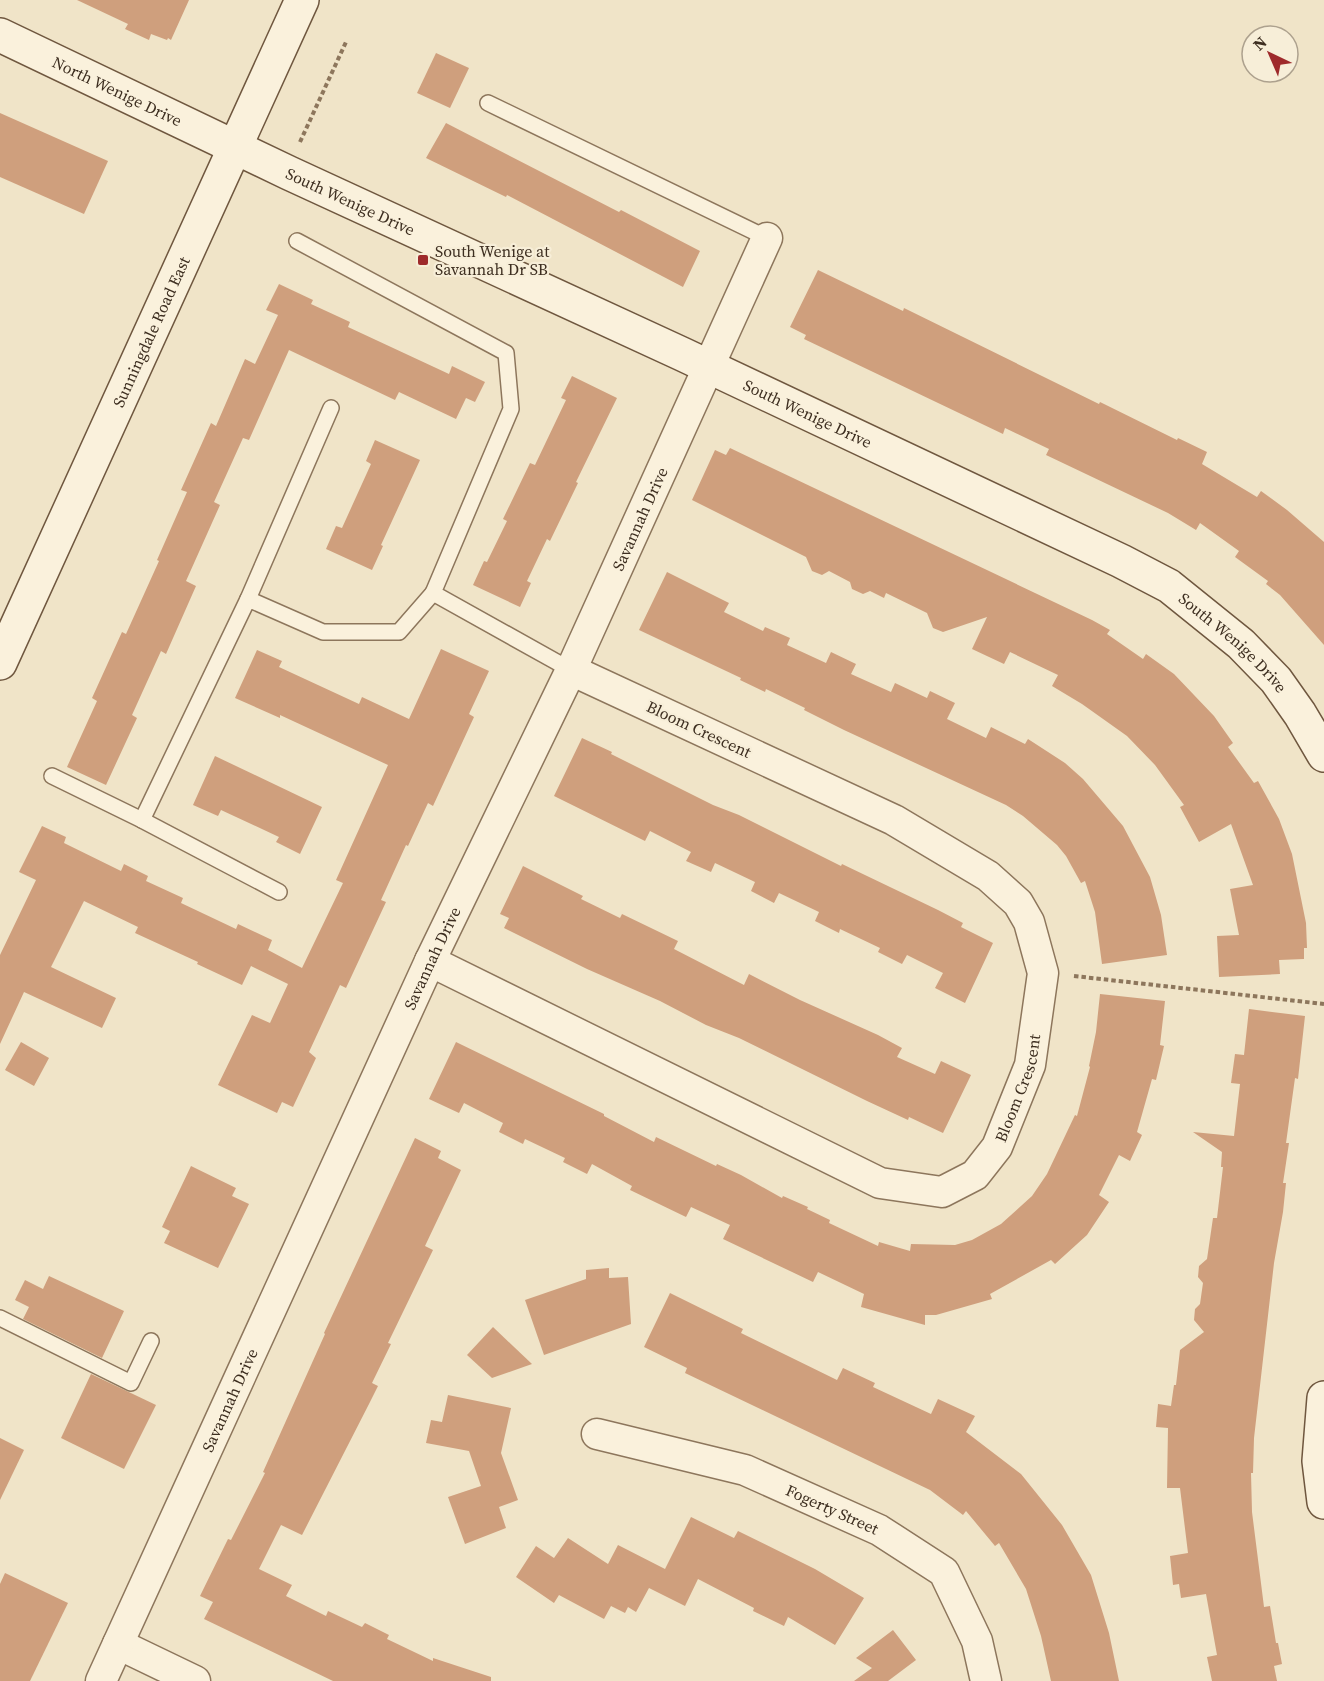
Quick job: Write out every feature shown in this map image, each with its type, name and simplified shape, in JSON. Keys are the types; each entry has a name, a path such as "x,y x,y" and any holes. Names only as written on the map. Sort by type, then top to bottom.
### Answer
{"street":[{"name":"Sunningdale Road East","path":"0,663 302,0"},
{"name":"North Wenige Drive","path":"0,35 234,147"},
{"name":"South Wenige Drive","path":"234,147 707,366 1121,561 1169,586 1241,644 1276,680 1300,714 1324,755"},
{"name":"Savannah Drive","path":"101,1681 430,962 571,670 767,238"},
{"name":"Bloom Crescent","path":"430,962 880,1184 942,1192 975,1174 997,1147 1030,1065 1043,973 1029,922 1018,903 988,876 894,820 571,670"},
{"path":"1324,1398 1319,1461 1324,1502"},
{"name":"Fogerty Street","path":"597,1434 745,1470 879,1530 944,1572 977,1641 986,1681"},
{"path":"118,1644 195,1681"}],"lane":[{"path":"488,104 767,238"},
{"path":"248,599 323,632 399,632 433,593 511,409 506,352 297,241"},
{"path":"142,820 248,599 331,408"},
{"path":"433,593 571,670"},
{"path":"52,776 279,892"},
{"path":"0,1318 131,1383 151,1341"}],"path":[{"path":"300,142 346,42"},
{"path":"1074,976 1324,1004"}],"building":[{"path":"77,0 189,0 171,40 151,34 149,40 125,29 128,24"},
{"path":"436,53 469,68 450,108 417,93"},
{"path":"0,113 108,161 84,214 0,177"},
{"path":"446,123 700,251 683,287 507,195 506,197 426,158"},
{"path":"818,270 903,311 904,308 1099,404 1100,402 1177,440 1178,438 1207,452 1202,464 1257,497 1261,491 1287,510 1324,542 1324,645 1280,595 1266,584 1268,581 1235,557 1239,551 1200,523 1196,530 1168,513 1046,455 1049,449 1005,428 1003,434 804,339 806,335 790,327"},
{"path":"279,284 313,300 311,304 350,322 348,327 449,374 452,366 485,382 475,402 466,398 456,419 399,392 395,400 289,350 249,440 243,438 214,502 220,505 186,581 196,586 166,654 161,651 132,715 137,718 106,785 67,767 97,701 92,698 122,632 126,634 159,561 157,560 187,492 181,490 211,423 216,426 245,359 255,364 278,315 266,310"},
{"path":"572,376 617,398 550,541 547,539 527,581 531,583 520,607 473,585 507,521 503,519 530,463 535,465 566,400 561,398"},
{"path":"375,440 420,460 372,570 326,549 336,526 342,528 371,464 366,461"},
{"path":"730,448 1092,620 1110,630 1107,634 1143,659 1146,654 1174,674 1214,716 1233,743 1228,747 1254,783 1258,781 1279,819 1292,854 1306,923 1307,948 1304,948 1304,959 1279,960 1280,974 1219,977 1217,936 1239,935 1230,889 1253,885 1231,824 1199,842 1180,807 1184,805 1155,765 1127,736 1052,686 1058,675 1010,652 1004,664 972,649 987,617 943,632 933,628 927,613 886,593 884,598 870,591 863,594 852,589 850,582 829,571 822,575 812,571 806,557 692,500 715,450 726,455"},
{"path":"667,572 729,603 724,612 763,631 765,627 790,638 787,645 826,663 831,652 856,664 851,674 891,692 895,683 927,698 930,691 955,703 947,719 986,738 991,727 1025,744 1028,739 1065,763 1083,779 1123,826 1150,877 1161,915 1167,955 1102,964 1095,912 1085,881 1081,883 1057,845 1023,816 1006,805 844,730 804,710 805,708 766,689 765,692 740,680 741,678 639,630"},
{"path":"441,649 489,671 469,714 474,717 433,806 428,803 408,846 406,845 381,900 386,902 346,988 340,985 309,1052 316,1058 293,1107 282,1102 277,1113 218,1085 252,1015 270,1023 288,984 251,966 242,985 135,933 138,927 84,901 51,967 116,998 102,1028 24,992 0,1044 0,955 36,880 19,872 42,826 66,837 64,843 121,871 124,864 148,876 146,881 183,898 181,903 236,929 238,924 272,940 268,950 302,968 343,883 336,880 388,765 280,715 280,718 235,698 257,650 282,661 279,667 359,704 362,697 409,719"},
{"path":"582,738 713,805 739,815 841,866 842,864 938,910 963,923 961,927 993,943 965,1003 935,988 943,973 907,955 902,964 878,952 880,948 840,929 839,933 815,921 819,912 779,893 774,903 751,891 755,882 715,863 711,872 686,861 691,852 650,831 645,841 554,796"},
{"path":"215,756 322,807 300,854 276,842 279,837 221,810 218,816 193,805"},
{"path":"523,866 583,896 581,899 620,918 622,914 678,941 674,949 744,985 749,974 878,1035 902,1048 897,1057 935,1074 941,1061 971,1075 943,1133 867,1101 739,1038 706,1025 504,928 509,918 500,914"},
{"path":"1100,994 1165,1001 1160,1045 1164,1046 1156,1080 1152,1079 1137,1132 1142,1135 1130,1161 1119,1155 1099,1195 1109,1202 1087,1235 1055,1264 1051,1260 990,1294 992,1299 936,1315 925,1315 925,1325 861,1307 864,1294 818,1272 813,1282 723,1239 730,1225 691,1207 686,1217 630,1190 632,1186 592,1164 587,1174 563,1162 565,1158 525,1139 523,1144 499,1132 503,1123 464,1103 459,1113 429,1099 456,1042 604,1114 654,1142 656,1137 716,1166 717,1164 741,1175 782,1198 783,1196 808,1207 807,1209 830,1220 829,1223 878,1246 879,1242 910,1251 911,1244 955,1245 972,1240 1001,1224 1032,1196 1047,1174 1075,1115 1077,1116 1090,1067"},
{"path":"1249,1009 1305,1016 1298,1079 1295,1078 1286,1143 1289,1143 1283,1183 1286,1183 1283,1212 1274,1263 1254,1438 1253,1473 1251,1473 1252,1512 1264,1607 1270,1606 1282,1664 1274,1666 1277,1681 1212,1681 1207,1657 1217,1655 1206,1594 1181,1598 1179,1584 1173,1585 1170,1556 1188,1553 1180,1488 1167,1488 1168,1428 1156,1427 1158,1404 1171,1406 1180,1350 1204,1332 1194,1320 1195,1309 1200,1304 1203,1283 1198,1277 1199,1266 1207,1259 1213,1218 1217,1218 1223,1167 1221,1167 1222,1152 1193,1132 1234,1136 1240,1084 1231,1083 1235,1054 1244,1055"},
{"path":"21,1042 49,1058 34,1086 5,1070"},
{"path":"415,1138 441,1151 438,1158 461,1170 425,1246 433,1250 388,1343 391,1344 372,1383 378,1386 302,1535 281,1525 259,1569 292,1585 286,1596 326,1616 328,1611 362,1627 365,1623 389,1635 387,1639 433,1661 433,1658 491,1677 491,1681 333,1681 204,1619 213,1602 200,1596 228,1539 231,1540 265,1473 263,1472 324,1333"},
{"path":"191,1166 236,1188 232,1196 249,1204 218,1268 164,1243 170,1231 162,1227"},
{"path":"609,1268 609,1278 628,1277 631,1324 544,1355 525,1300 586,1279 586,1270"},
{"path":"49,1276 124,1311 102,1358 23,1319 29,1307 15,1300 25,1280 43,1289"},
{"path":"670,1293 743,1329 741,1333 837,1380 843,1368 875,1383 873,1387 931,1414 938,1399 975,1416 966,1432 1021,1474 1062,1525 1091,1575 1109,1633 1119,1681 1051,1681 1041,1636 1026,1589 999,1543 995,1546 966,1511 963,1515 930,1490 685,1373 687,1368 644,1347"},
{"path":"493,1327 532,1364 492,1378 467,1355"},
{"path":"91,1374 156,1405 124,1469 61,1438"},
{"path":"448,1395 511,1408 501,1453 518,1500 499,1507 506,1528 465,1544 448,1497 481,1486 469,1451 426,1443 431,1420 442,1422"},
{"path":"0,1438 24,1450 0,1500"},
{"path":"691,1517 734,1538 738,1531 815,1569 864,1598 835,1645 788,1617 784,1626 698,1579 685,1606 649,1588 636,1612 628,1607 625,1613 611,1606 604,1619 559,1595 554,1603 516,1577 536,1546 554,1558 568,1538 608,1564 618,1545 665,1569"},
{"path":"5,1573 68,1603 30,1681 0,1681 0,1584"},
{"path":"893,1630 916,1660 888,1681 854,1681 872,1668 856,1658"}],"place":[{"name":"South Wenige at Savannah Dr SB","path":"423,260"}]}
